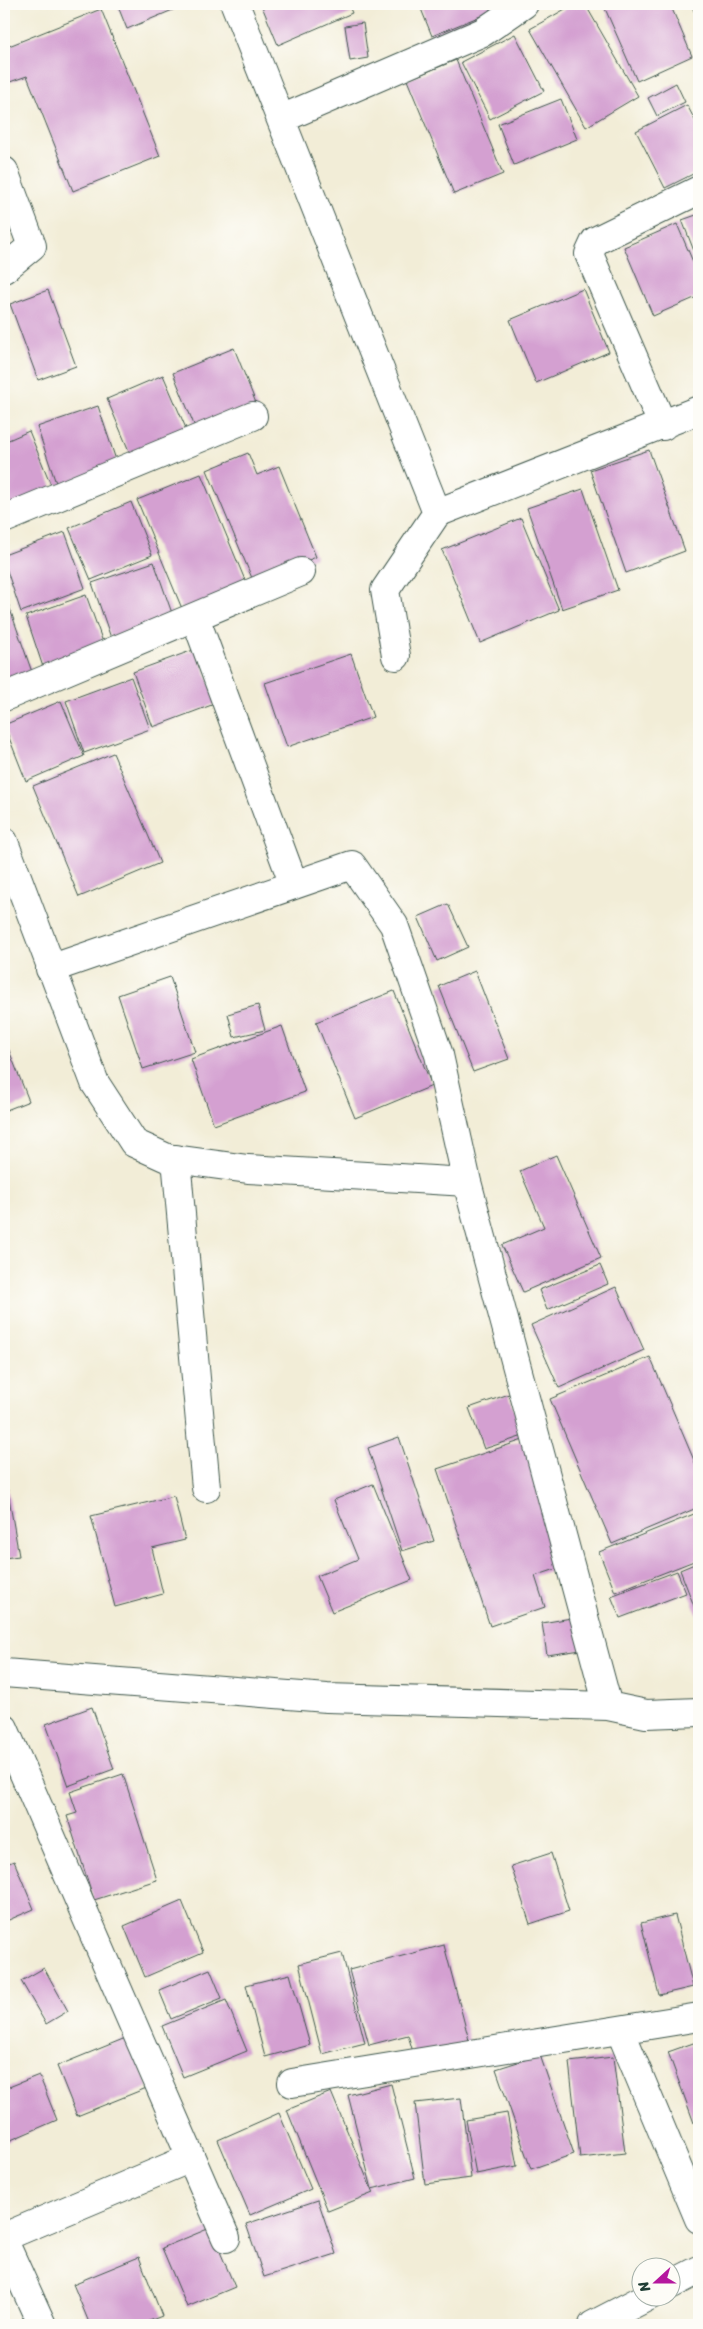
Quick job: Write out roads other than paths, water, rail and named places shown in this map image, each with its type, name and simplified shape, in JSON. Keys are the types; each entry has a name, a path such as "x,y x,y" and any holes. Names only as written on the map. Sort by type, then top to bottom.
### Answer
{"street":[{"path":"235,4 437,513"},
{"path":"281,119 483,32 524,4"},
{"path":"4,171 32,246 4,269"},
{"path":"663,426 590,254 595,241 699,190"},
{"path":"396,656 385,590 437,513 663,426 699,410"},
{"path":"4,519 254,416"},
{"path":"4,697 301,572"},
{"path":"195,617 294,885"},
{"path":"4,842 50,969 95,1083 134,1143 167,1158 248,1169 466,1182"},
{"path":"50,969 352,865 394,925 439,1055 466,1182 608,1706"},
{"path":"176,1159 206,1488"},
{"path":"4,1674 327,1698 608,1706 646,1714 699,1712"},
{"path":"4,1728 226,2238"},
{"path":"292,2083 699,2017"},
{"path":"620,2030 699,2218"},
{"path":"42,2325 4,2239 191,2158"},
{"path":"680,2280 699,2270"},
{"path":"595,2325 630,2306"}]}
